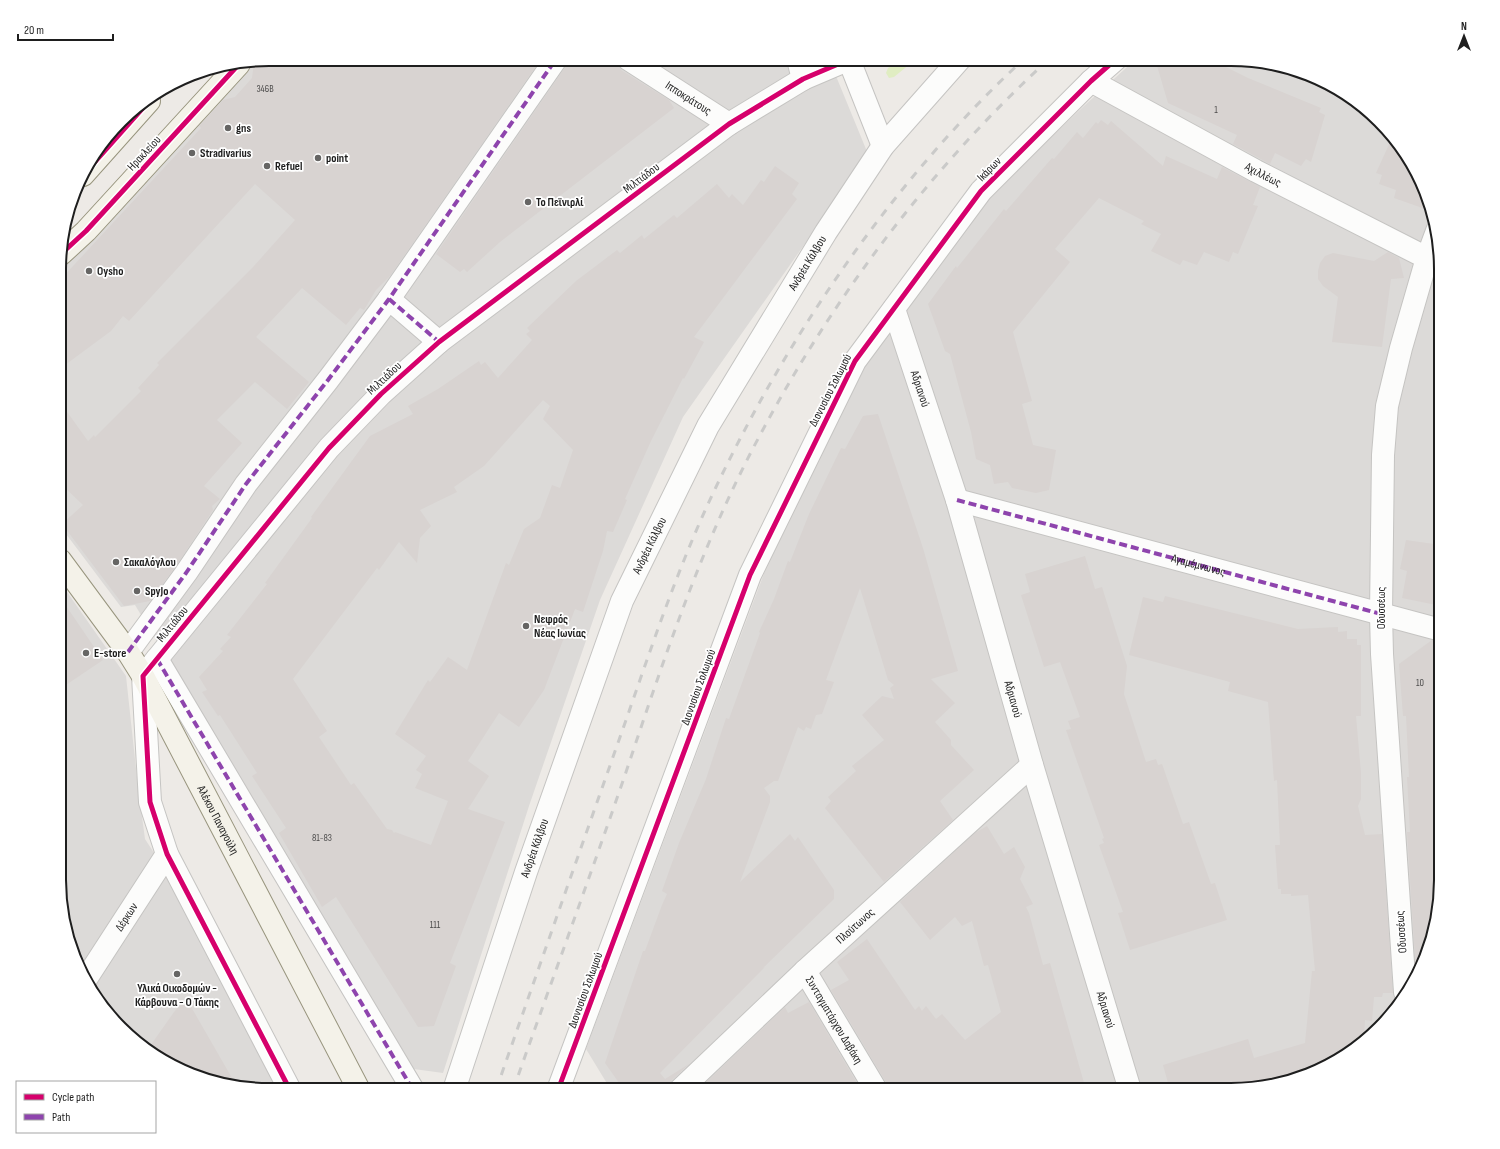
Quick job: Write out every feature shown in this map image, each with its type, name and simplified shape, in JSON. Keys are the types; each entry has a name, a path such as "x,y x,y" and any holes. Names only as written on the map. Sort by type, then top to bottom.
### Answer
{"street":[{"name":"Μιλτιάδου","path":"128,652 186,573 246,484 328,380 389,299 551,66"},
{"name":"Ιπποκράτους","path":"639,66 729,124"},
{"name":"Μιλτιάδου","path":"142,676 329,448 381,394 439,342 800,69 815,66"},
{"path":"853,66 883,146"},
{"name":"Ανδρέα Κάλβου","path":"456,1083 526,872 622,601 708,426 826,232 883,146 954,66"},
{"name":"Ικάρων","path":"894,309 981,191 1091,81 1108,66"},
{"name":"Ηρακλείου","path":"67,248 86,231 234,69"},
{"name":"Αχιλλέως","path":"1091,81 1256,171 1434,260"},
{"path":"99,158 137,114"},
{"name":"Οδυσσέως","path":"1405,985 1382,654 1381,614 1383,455 1387,406 1401,348 1434,260"},
{"path":"389,299 439,342"},
{"name":"Αδριανού","path":"894,309 957,500 1032,765 1128,1083"},
{"name":"Διονυσίου Σολωμού","path":"561,1083 750,575 855,361 894,309"},
{"name":"Αγαμέμνωνος","path":"957,500 1434,628"},
{"name":"Αλέκου Παναγούλη","path":"66,568 128,652 142,676 356,1083"},
{"path":"157,658 409,1083"},
{"path":"142,676 150,802 167,854 286,1083"},
{"name":"Πλούτωνος","path":"687,1083 805,971 1032,765"},
{"name":"Δέρκων","path":"89,975 167,854"},
{"name":"Συνταγματάρχου Δαβάκη","path":"805,971 872,1083"}],"shaded area":[{"path":"256,66 832,66 868,154 683,417 600,600 529,806 443,1073 414,1069 135,605 121,607 66,534 66,258 245,68"},
{"path":"1128,66 1244,66 1283,73 1321,87 1344,100 1365,116 1384,135 1400,156 1419,192 1427,217 1434,256 1434,893 1427,932 1413,970 1400,993 1384,1014 1365,1033 1344,1049 1308,1068 1283,1076 1244,1083 607,1083 586,1049 799,480 862,367 990,196 1085,105"},
{"path":"66,591 126,676 145,839 180,893 274,1083 256,1083 217,1076 192,1068 156,1049 135,1033 116,1014 100,993 81,957 73,932 66,893"}],"green space":[{"path":"891,66 907,66 894,77 889,78 886,73 888,68"}],"building":[{"path":"253,66 256,66 536,66 390,276 376,290 364,310 360,308 346,325 302,288 256,337 309,382 287,409 255,382 217,420 242,443 204,486 220,499 212,506 213,510 176,566 150,601 124,606 66,529 66,520 83,505 66,489 66,410 88,441 94,435 95,437 141,391 138,388 159,365 157,363 253,267 295,220 255,184 129,321 123,316 111,331 66,364 66,274 201,128 199,126 223,100 235,97 252,78"},
{"path":"566,66 618,66 621,70 669,100 674,108 500,242 467,272 464,269 460,272 436,254"},
{"path":"1157,66 1224,66 1248,78 1321,108 1319,112 1325,115 1311,162 1306,159 1301,166 1275,153 1270,164 1233,144 1237,135 1168,103"},
{"path":"1101,120 1108,125 1111,121 1163,166 1166,156 1217,179 1222,167 1260,187 1253,205 1258,206 1238,254 1233,252 1229,262 1204,252 1197,265 1183,260 1180,265 1151,251 1161,234 1141,224 1144,221 1099,198 1055,249 1070,262 1013,332 1032,401 1022,404 1033,445 1056,450 1049,490 1036,493 1012,488 1008,482 994,484 990,465 976,459 971,432 950,354 945,351 928,304 956,266 957,268 1004,209 1006,211 1052,158 1054,159 1077,132 1083,138 1096,122 1098,124"},
{"path":"1390,143 1400,156 1413,179 1424,209 1394,198 1396,190 1379,184 1382,175 1376,173"},
{"path":"775,166 799,183 792,194 797,199 694,337 704,342 684,379 683,378 651,441 625,499 627,500 613,532 607,531 603,551 583,612 575,609 544,690 519,727 499,713 468,761 489,776 468,809 505,822 450,963 456,966 434,1026 418,1027 336,897 322,907 279,833 286,828 252,776 257,773 220,715 218,716 202,692 207,690 199,677 223,651 220,649 231,637 227,635 267,584 265,583 370,436 413,414 408,406 438,389 479,361 481,365 485,362 498,378 532,340 526,334 530,331 527,328 576,281 617,250 620,253 642,235 644,239 674,215 677,218 717,184 729,198 732,194 743,205 761,180 764,182","holes":["543,400 550,406 543,419 573,450 560,488 552,485 540,518 524,529 509,565 506,563 467,670 448,657 430,682 428,680 395,734 426,756 416,770 422,774 415,788 448,801 431,845 395,832 394,833 392,830 387,829 354,783 351,785 319,737 327,731 293,679 377,568 379,570 399,542 417,563 420,538 431,526 420,510 457,492 454,487 484,466"]},
{"path":"1388,252 1399,258 1404,278 1391,279 1382,347 1332,342 1338,297 1323,286 1318,279 1320,263 1325,256 1333,253 1374,261"},
{"path":"878,414 923,548 958,671 931,679 955,703 935,722 951,740 951,745 974,770 940,801 953,820 884,882 825,808 831,801 828,797 856,771 852,766 884,740 862,715 882,696 894,699 890,688 894,685 888,680 860,588 826,680 834,682 822,714 816,715 811,729 806,727 804,731 798,727 778,781 774,781 764,788 770,796 770,802 740,882 790,834 795,841 798,837 834,890 834,899 763,968 765,967 660,1073 665,1079 689,1064 670,1083 619,1083 605,1063 643,951 645,951 667,894 662,891 679,843 706,779 726,718 729,719 760,633 759,632 774,599 788,561 790,562 809,514 841,448 845,449 863,416"},
{"path":"1406,540 1434,544 1434,605 1402,598 1407,571 1400,569"},
{"path":"1085,556 1095,589 1102,587 1127,666 1124,694 1146,762 1156,759 1158,765 1162,764 1183,824 1189,822 1211,884 1215,883 1227,920 1130,950 1118,913 1123,912 1099,845 1104,843 1102,839 1104,838 1066,730 1071,729 1068,721 1080,717 1060,662 1044,667 1021,595 1030,592 1025,574"},
{"path":"1165,596 1298,629 1338,627 1338,632 1347,631 1347,639 1357,639 1357,645 1361,645 1361,716 1356,716 1361,773 1361,799 1358,806 1365,835 1382,834 1393,993 1383,993 1382,997 1374,997 1372,1021 1365,1020 1364,1034 1344,1049 1308,1068 1283,1076 1244,1083 1168,1083 1163,1065 1248,1039 1254,1058 1305,1043 1312,971 1315,971 1308,895 1291,896 1291,894 1281,894 1281,889 1278,889 1275,845 1280,845 1277,780 1274,781 1268,702 1228,691 1230,682 1129,655 1143,597 1163,602"},
{"path":"66,606 103,660 66,685"},
{"path":"1432,640 1434,640 1434,893 1427,932 1415,965 1407,832 1410,832 1406,716 1403,716 1399,664"},
{"path":"987,826 1004,854 1014,847 1025,867 1020,879 1033,904 1026,907 1043,965 1050,963 1084,1083 886,1083 831,990 849,980 837,962 867,939 915,1010 919,1006 922,1011 926,1006 936,1019 942,1014 965,1040 1001,1012 988,965 984,966 972,921 962,926 955,917 930,940 900,902 975,833"},
{"path":"186,998 233,1079 192,1068 168,1056 151,1045 174,1012"},
{"path":"809,1002 857,1083 705,1083 785,1007 788,1013"}],"railway":[{"path":"498,1083 676,580 716,487 746,428 778,370 850,258 890,205 932,154 977,105 1017,66"},
{"path":"516,1083 597,856 684,604 719,520 759,437 819,334 852,284 888,236 925,189 964,144 1042,66"}],"marked path":[{"path":"128,652 186,573 246,484 328,380 389,299 551,66"},
{"path":"389,299 439,342"},
{"path":"957,500 1381,614"},
{"path":"157,659 409,1083"}],"cycle path":[{"path":"286,1083 167,854 150,802 143,676 329,448 381,394 439,342 729,124 803,79 834,66"},
{"path":"561,1083 750,575 855,361 981,191 1091,81 1108,66"},
{"path":"67,248 86,231 234,69"},
{"path":"100,155 137,115"}],"place":[{"name":"gns","path":"228,128"},
{"name":"Stradivarius","path":"192,153"},
{"name":"point","path":"318,158"},
{"name":"Refuel","path":"267,166"},
{"name":"Το Πεϊνιρλί","path":"528,202"},
{"name":"Oysho","path":"89,271"},
{"name":"Σακαλόγλου","path":"116,562"},
{"name":"SpyJo","path":"137,591"},
{"name":"Νεφρός Νέας Ιωνίας","path":"526,626"},
{"name":"E-store","path":"86,653"},
{"name":"Υλικά Οικοδομών - Κάρβουνα - Ο Τάκης","path":"177,974"}]}
